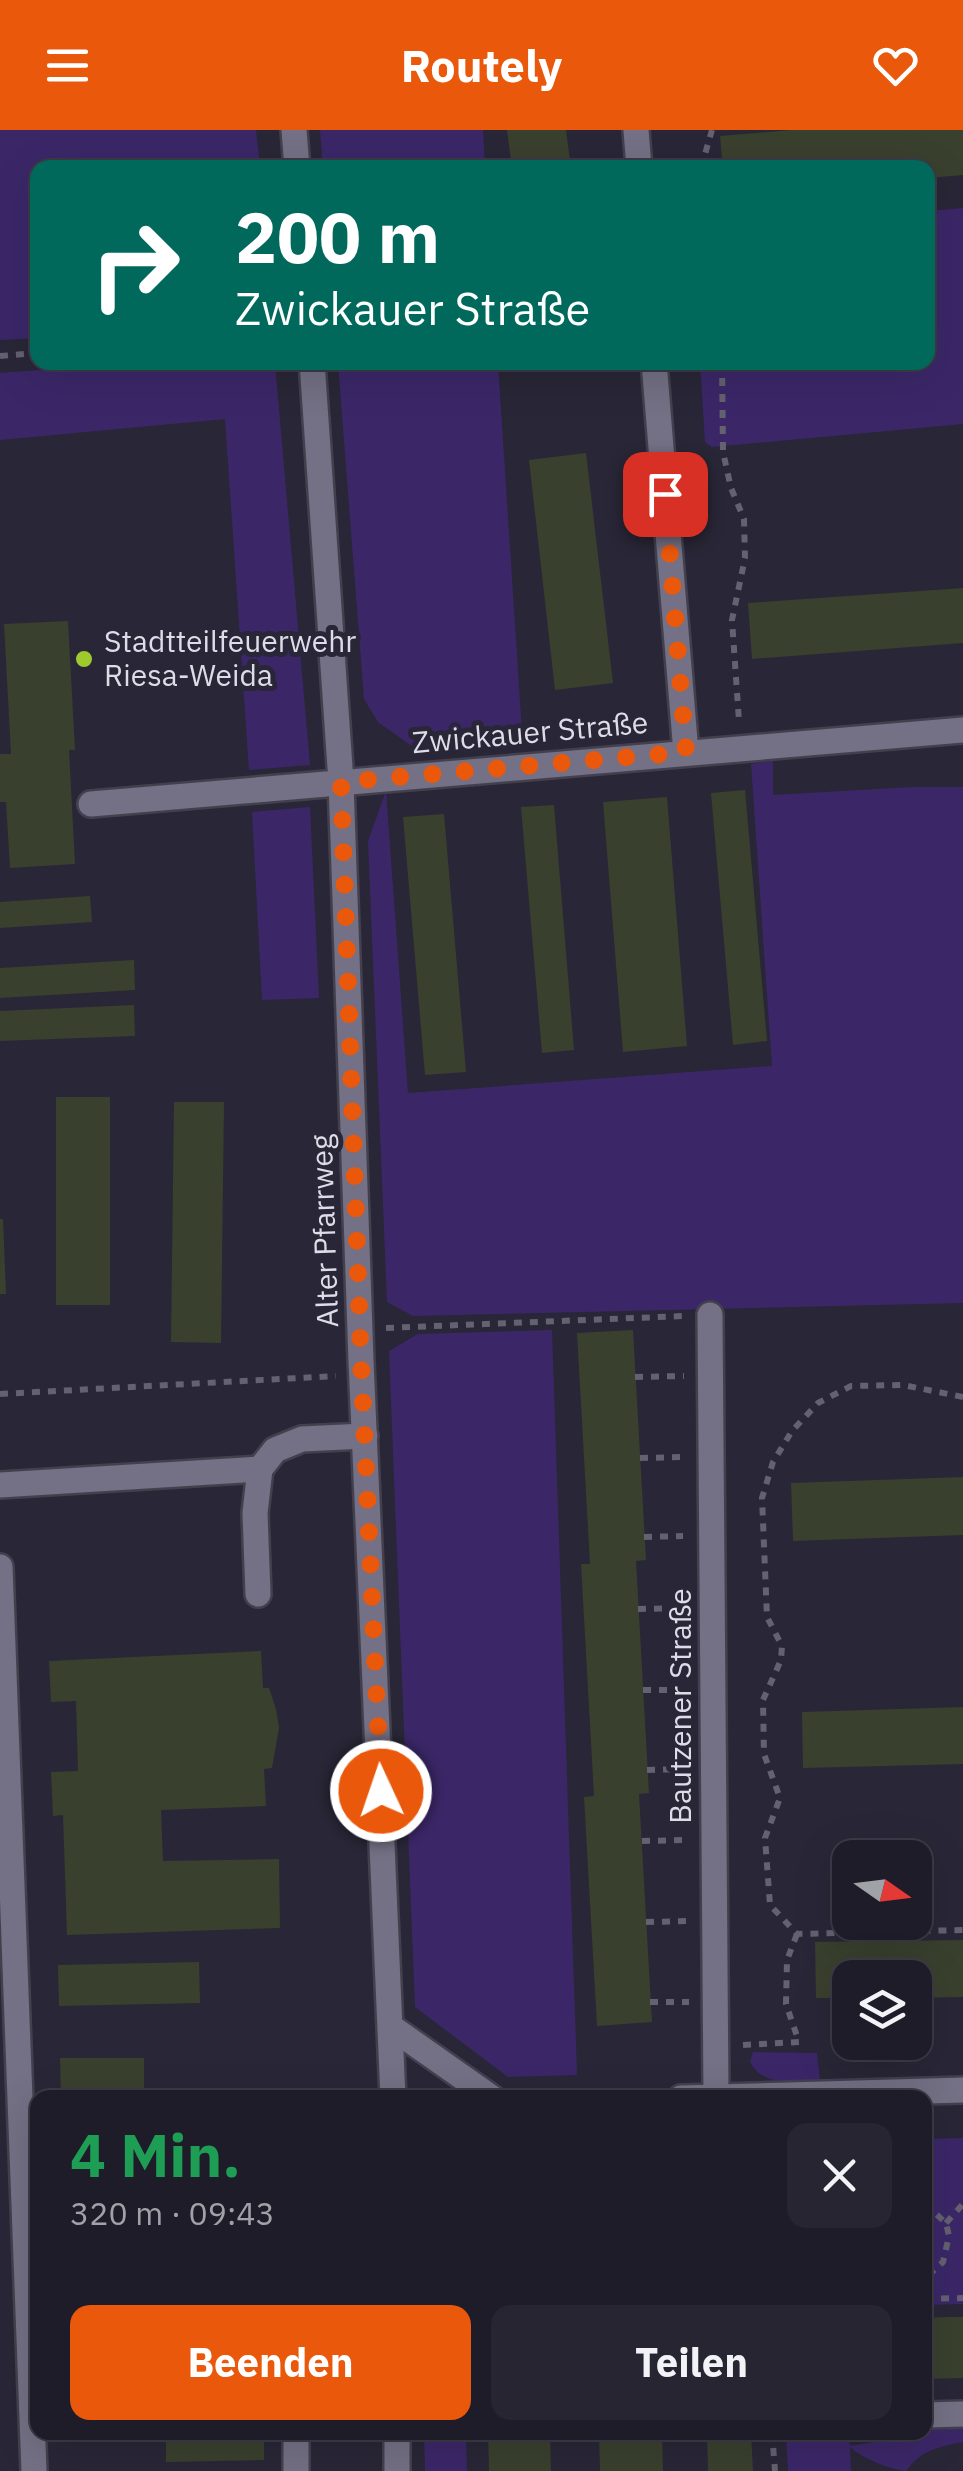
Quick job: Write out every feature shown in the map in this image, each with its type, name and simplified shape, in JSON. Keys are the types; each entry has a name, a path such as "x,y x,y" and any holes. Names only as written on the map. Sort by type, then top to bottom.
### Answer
{"street":[{"path":"294,130 296,160"},
{"path":"636,130 638,160"},
{"name":"Alter Pfarrweg","path":"313,370 341,782 393,2090"},
{"path":"655,370 686,752"},
{"name":"Zwickauer Straße","path":"91,804 963,730"},
{"name":"Bautzener Straße","path":"710,1315 716,2090"},
{"path":"258,1594 255,1513 260,1469 275,1450 302,1439 365,1436"},
{"path":"0,1485 260,1469"},
{"path":"0,1567 30,2372"},
{"path":"391,2027 481,2090"},
{"path":"932,2091 963,2090"},
{"path":"932,2414 963,2414"},
{"path":"33,2440 34,2471"},
{"path":"296,2440 296,2471"},
{"path":"397,2440 397,2471"}],"path":[{"path":"703,160 712,130"},
{"path":"0,356 30,353"},
{"path":"722,370 723,452 730,488 744,519 745,558 732,620 740,748"},
{"path":"360,1328 710,1315"},
{"path":"0,1394 362,1375"},
{"path":"635,1377 711,1376"},
{"path":"963,1397 903,1384 852,1386 818,1403 792,1432 773,1462 762,1498 767,1617 782,1646 781,1660 762,1700 764,1754 780,1798 765,1838 770,1905 797,1934 963,1930"},
{"path":"640,1458 711,1457"},
{"path":"644,1537 712,1536"},
{"path":"638,1609 712,1608"},
{"path":"643,1690 713,1690"},
{"path":"642,1840 714,1840"},
{"path":"646,1922 714,1921"},
{"path":"716,2046 799,2042 786,2004 787,1960 797,1934"},
{"path":"946,2223 963,2204"},
{"path":"932,2210 946,2223 949,2236 943,2262 932,2270"},
{"path":"932,2299 963,2298"},
{"path":"773,2440 775,2471"}],"shaded area":[{"path":"0,130 256,130 259,160 30,160 30,338 0,340"},
{"path":"320,130 483,130 485,160 322,160"},
{"path":"963,208 963,424 712,447 705,442 700,370 935,370 935,210"},
{"path":"276,370 310,765 249,770 225,419 0,440 0,373"},
{"path":"339,370 498,370 523,748 413,747 378,722 364,699"},
{"path":"773,761 773,795 963,787 963,1303 413,1316 387,1302 368,841 386,791 408,1093 772,1066 751,764"},
{"path":"310,807 319,998 262,1000 252,812"},
{"path":"552,1330 577,2075 508,2077 415,2007 389,1351 418,1334"},
{"path":"753,2052 817,2053 820,2080 780,2081 763,2076 750,2062"},
{"path":"963,2138 963,2304 932,2305 932,2139"},
{"path":"951,2423 963,2424 963,2442 931,2450 906,2471 876,2463 850,2447 851,2471 788,2471 786,2440 849,2440 850,2446 887,2440 932,2440 932,2429"},
{"path":"424,2440 466,2440 467,2471 425,2471"}],"building":[{"path":"507,130 566,130 570,160 511,160"},
{"path":"792,130 963,130 963,175 935,177 935,160 722,160 720,136"},
{"path":"586,453 613,683 555,690 529,460"},
{"path":"963,588 963,643 752,659 748,603"},
{"path":"68,621 75,750 69,750 75,864 10,868 6,802 0,802 0,754 11,754 4,624"},
{"path":"745,790 767,1041 733,1045 711,793"},
{"path":"667,797 687,1046 623,1052 603,802"},
{"path":"554,805 574,1050 542,1053 521,807"},
{"path":"444,814 466,1072 425,1075 403,817"},
{"path":"90,896 92,922 0,928 0,902"},
{"path":"134,960 135,990 0,998 0,968"},
{"path":"134,1005 135,1036 0,1041 0,1011"},
{"path":"56,1097 110,1097 110,1305 56,1305"},
{"path":"174,1102 224,1102 221,1343 171,1342"},
{"path":"3,1219 6,1294 0,1294"},
{"path":"633,1330 646,1560 636,1561 649,1793 639,1794 652,2022 597,2026 584,1797 594,1796 581,1564 590,1564 577,1333"},
{"path":"963,1477 963,1535 793,1541 791,1483"},
{"path":"261,1651 263,1688 269,1688 279,1728 272,1768 264,1769 266,1806 161,1810 163,1861 279,1859 280,1928 67,1935 63,1815 53,1816 51,1772 78,1771 76,1701 51,1702 49,1661"},
{"path":"963,1707 963,1764 803,1768 802,1712"},
{"path":"963,1940 963,1997 932,1998 932,1960 832,1960 832,1998 816,1998 815,1942"},
{"path":"199,1962 200,2003 59,2006 58,1965"},
{"path":"60,2058 144,2058 144,2090 61,2090"},
{"path":"963,2317 963,2378 932,2379 932,2318"},
{"path":"166,2440 264,2440 264,2460 166,2462"},
{"path":"488,2440 550,2440 551,2471 489,2471"},
{"path":"599,2440 662,2440 663,2471 600,2471"},
{"path":"707,2440 751,2440 753,2471 708,2471"}],"place":[{"name":"Stadtteilfeuerwehr Riesa-Weida","path":"84,659"}],"route":[{"path":"381,1791 341,782 686,752 665,494"}]}
